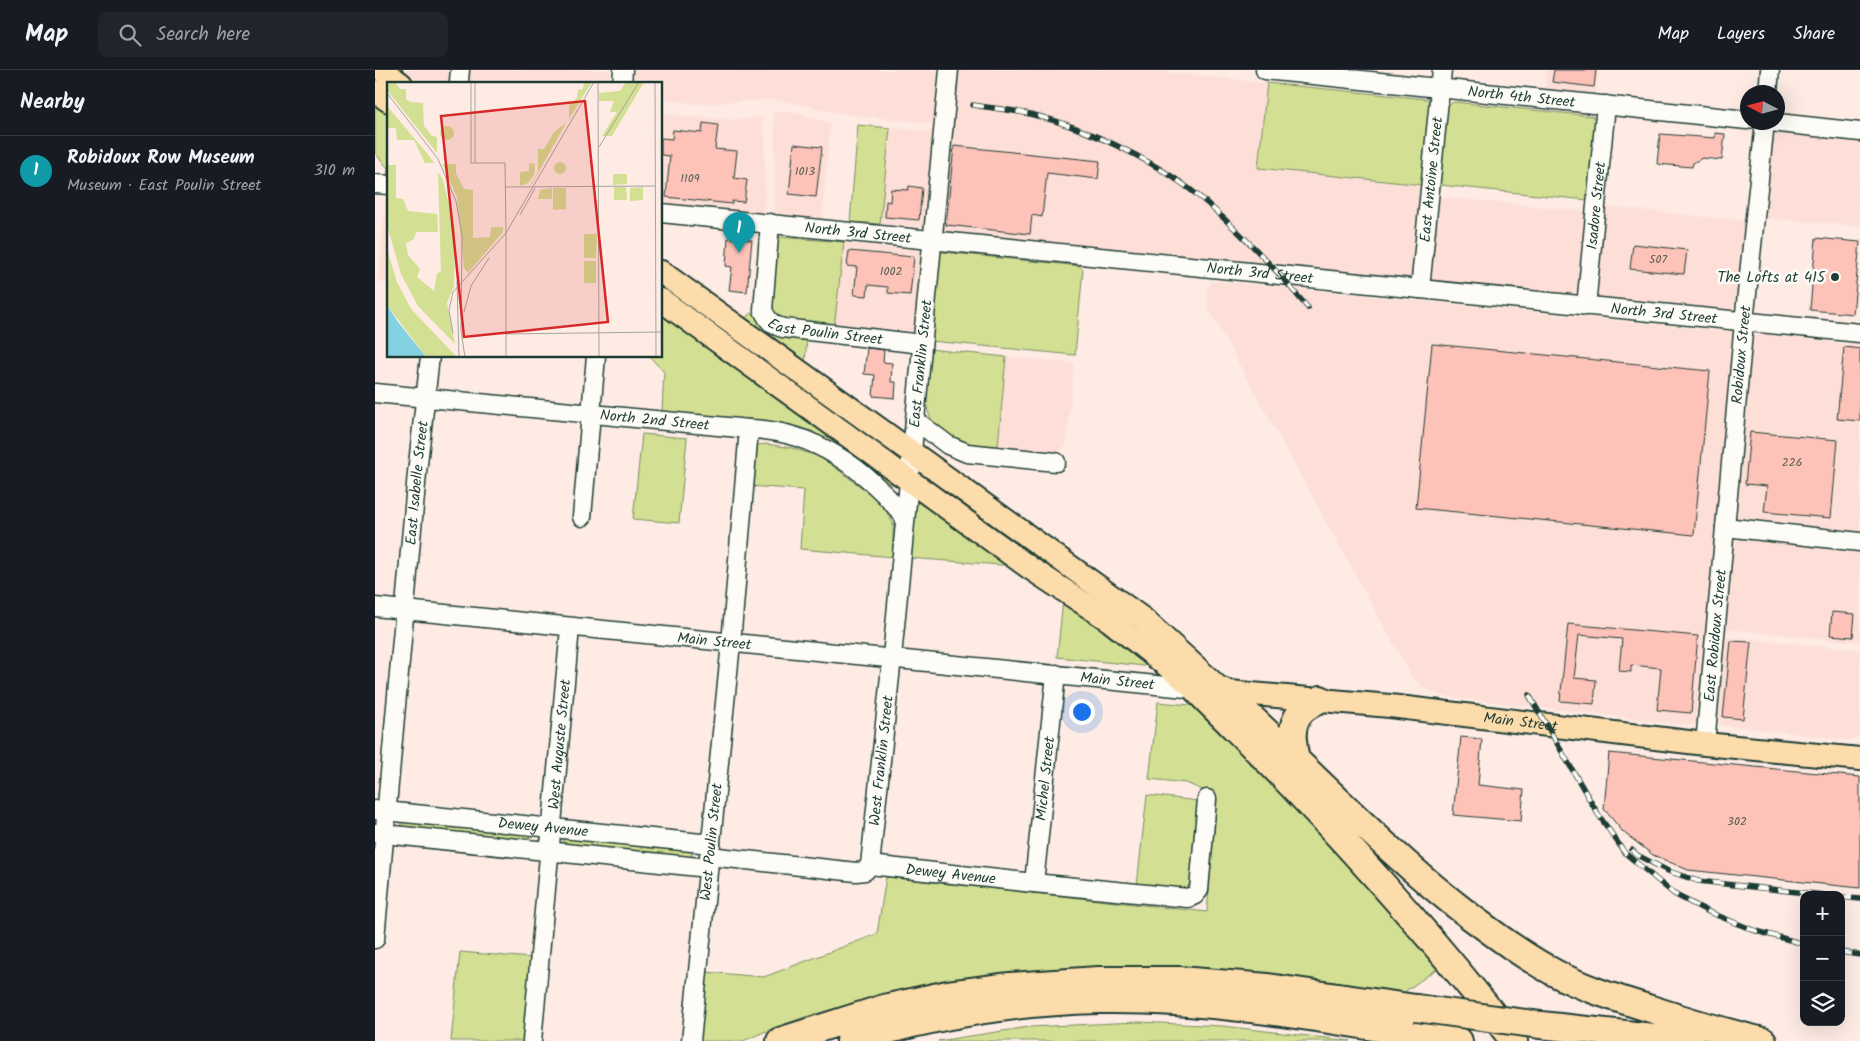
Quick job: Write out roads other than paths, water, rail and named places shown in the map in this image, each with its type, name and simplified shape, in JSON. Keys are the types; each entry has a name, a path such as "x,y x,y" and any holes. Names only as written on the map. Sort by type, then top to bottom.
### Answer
{"highway":[{"path":"1196,689 1294,787 1408,913 1474,990 1514,1041"},
{"path":"1222,691 1368,831 1431,887 1527,957 1557,974 1613,997 1719,1030 1763,1041"},
{"path":"1296,760 1292,741 1295,724 1300,712 1320,699"},
{"path":"780,1041 884,1008 948,994 1010,986 1097,980 1179,980 1268,988 1541,1025 1690,1041"},
{"path":"851,1041 893,1028 957,1015 1014,1006 1099,1000 1177,1002 1269,1012 1453,1040"}],"main road":[{"path":"382,70 398,82"},
{"path":"375,91 387,100"},
{"path":"663,273 1143,619 1222,691"},
{"path":"663,301 909,478 1030,568 1109,620 1196,689"},
{"name":"Main Street","path":"1196,689 1390,706 1705,744 1860,759"}],"street":[{"name":"East Franklin Street","path":"892,658 949,70"},
{"name":"North 4th Street","path":"1275,70 1740,119"},
{"name":"East Antoine Street","path":"1420,289 1442,70"},
{"path":"1769,85 1770,70"},
{"name":"Isadore Street","path":"1585,306 1606,105"},
{"path":"1785,124 1860,132"},
{"name":"Robidoux Street","path":"1725,527 1764,130"},
{"name":"North 3rd Street","path":"663,213 1860,333"},
{"name":"East Poulin Street","path":"771,223 763,310 767,320 773,325 783,328 922,344"},
{"name":"East Isabelle Street","path":"375,939 381,810 405,610 430,358"},
{"path":"582,517 597,358"},
{"name":"North 2nd Street","path":"375,393 770,430 798,436 817,444 867,478 891,500 905,518"},
{"path":"915,420 948,445 967,453 1057,462"},
{"path":"731,643 749,429"},
{"path":"1725,527 1860,542"},
{"name":"East Robidoux Street","path":"1705,744 1725,527"},
{"name":"Main Street","path":"375,607 570,628 1196,689"},
{"name":"West Auguste Street","path":"532,1041 570,628"},
{"name":"West Poulin Street","path":"691,1041 731,643"},
{"name":"West Franklin Street","path":"870,865 892,658"},
{"name":"Michel Street","path":"1034,883 1056,674"},
{"name":"Dewey Avenue","path":"381,810 551,828 709,856 856,872 865,871 870,865 1188,898 1195,895 1199,890 1207,799"},
{"name":"Dewey Avenue","path":"380,834 549,850 709,856"}],"railway":[{"path":"973,105 1030,114 1076,128 1124,149 1169,175 1208,204 1248,241 1308,308"},
{"path":"1529,695 1598,814 1625,853 1674,894 1709,912 1753,930 1800,943"},
{"path":"1632,850 1637,855 1668,871 1698,881 1800,892"},
{"path":"1845,897 1860,899"},
{"path":"1845,953 1860,955"}],"place":[{"name":"Robidoux Row Museum","path":"739,253"},
{"name":"The Lofts at 415","path":"1835,277"}]}
